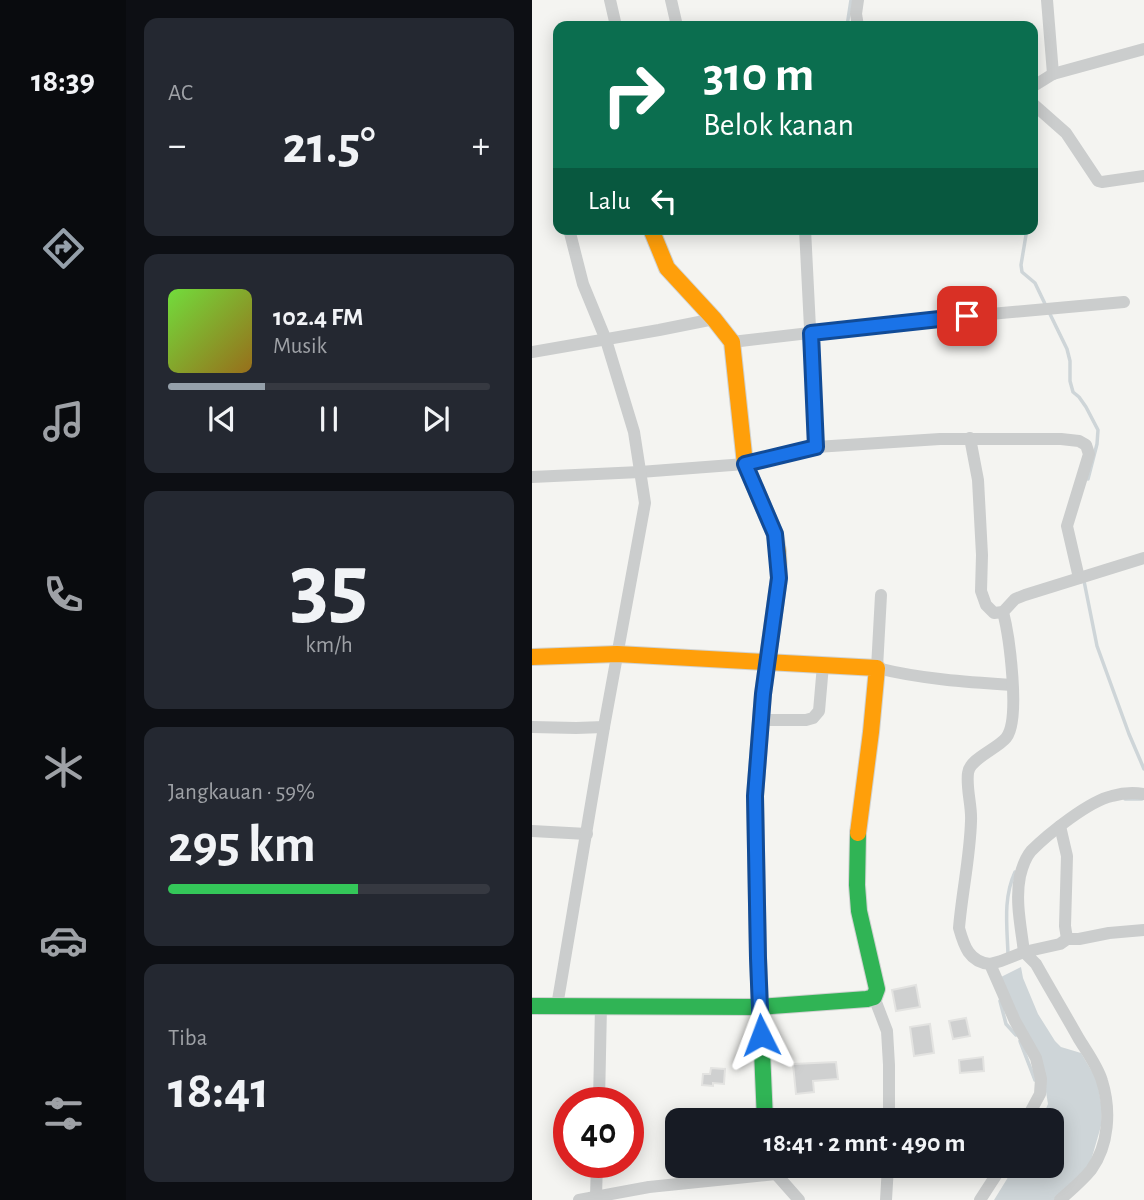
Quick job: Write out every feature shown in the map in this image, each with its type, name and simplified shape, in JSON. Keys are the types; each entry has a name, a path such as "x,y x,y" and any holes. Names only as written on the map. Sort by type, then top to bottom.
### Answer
{"street":[{"path":"610,0 615,21"},
{"path":"671,0 676,21"},
{"path":"857,21 858,0"},
{"path":"1047,0 1053,74"},
{"path":"1038,83 1053,74 1144,49"},
{"path":"1038,108 1066,133 1098,181 1144,176"},
{"path":"557,1006 645,503 634,432 606,340 583,284 571,235"},
{"path":"653,235 667,268 732,342 745,464 775,534 778,552 779,578 767,663 755,796 764,1108"},
{"path":"805,235 816,447"},
{"path":"732,342 913,321 1124,302"},
{"path":"532,352 714,319"},
{"path":"970,438 978,480 981,591 986,606 994,613 1003,612 1015,600 1025,595 1144,558"},
{"path":"532,477 745,464 816,447 848,444 970,438 1079,441 1086,445 1089,455 1067,526 1077,579"},
{"path":"881,595 871,732 858,828 857,885 859,911 877,989 874,997 887,1031 889,1108"},
{"path":"1003,612 1013,685 1012,722 1007,737 972,764 968,772 971,820 959,928 963,940 969,953 979,963 990,964 1059,944 1067,939 1144,930"},
{"path":"532,657 617,654 877,668 956,682 1013,685"},
{"path":"761,720 813,718 819,711 823,665"},
{"path":"532,727 604,727"},
{"path":"1060,1200 1079,1183 1097,1158 1107,1130 1107,1103 1102,1079 1096,1068 1036,964 1024,952 1017,899 1020,873 1029,853 1060,826 1109,796 1144,794"},
{"path":"1060,826 1067,856 1067,939"},
{"path":"532,831 587,834"},
{"path":"990,964 1015,1021 1036,1058 1041,1079 1040,1094 1032,1108"},
{"path":"532,1006 760,1007 874,997"},
{"path":"599,1087 601,1006"},
{"path":"596,1197 597,1178"},
{"path":"579,1200 630,1195 728,1178"},
{"path":"781,1178 799,1200"},
{"path":"886,1200 887,1178"},
{"path":"980,1200 994,1178"}],"shaded area":[{"path":"1021,967 1038,1014 1055,1041 1061,1047 1081,1053 1097,1080 1102,1108 1101,1126 1090,1164 1056,1200 994,1200 1008,1178 1064,1178 1064,1108 1046,1108 1045,1086 1001,977"}],"building":[{"path":"916,985 920,1007 896,1011 892,990"},
{"path":"966,1018 970,1036 953,1039 949,1021"},
{"path":"930,1024 934,1053 914,1056 910,1027"},
{"path":"983,1057 984,1071 960,1073 959,1060"},
{"path":"836,1062 838,1079 813,1081 814,1092 796,1094 793,1064"},
{"path":"711,1068 725,1069 724,1084 702,1085 703,1074 710,1074"}],"waterway":[{"path":"848,21 851,0"},
{"path":"1026,235 1022,272 1035,283 1046,306"},
{"path":"1049,312 1067,349 1073,392 1086,407 1098,430 1088,479"},
{"path":"1084,581 1097,646 1144,769"},
{"path":"1125,799 1142,799"},
{"path":"1008,954 1007,902 1015,872"},
{"path":"1000,1001 1006,1024 1016,1035"},
{"path":"1020,1041 1035,1080"}],"traffic: fast":[{"path":"764,1108 755,796 763,694 772,628"},
{"path":"532,1006 759,1007 874,997 877,989 859,911 858,833"}],"traffic: slow":[{"path":"653,235 667,268 732,342 745,464 775,534 778,552 779,578 772,628"},
{"path":"532,657 617,654 877,668 858,833"}],"route":[{"path":"761,1035 755,796 763,694 779,578 775,534 745,464 816,447 811,333 967,316"}]}
